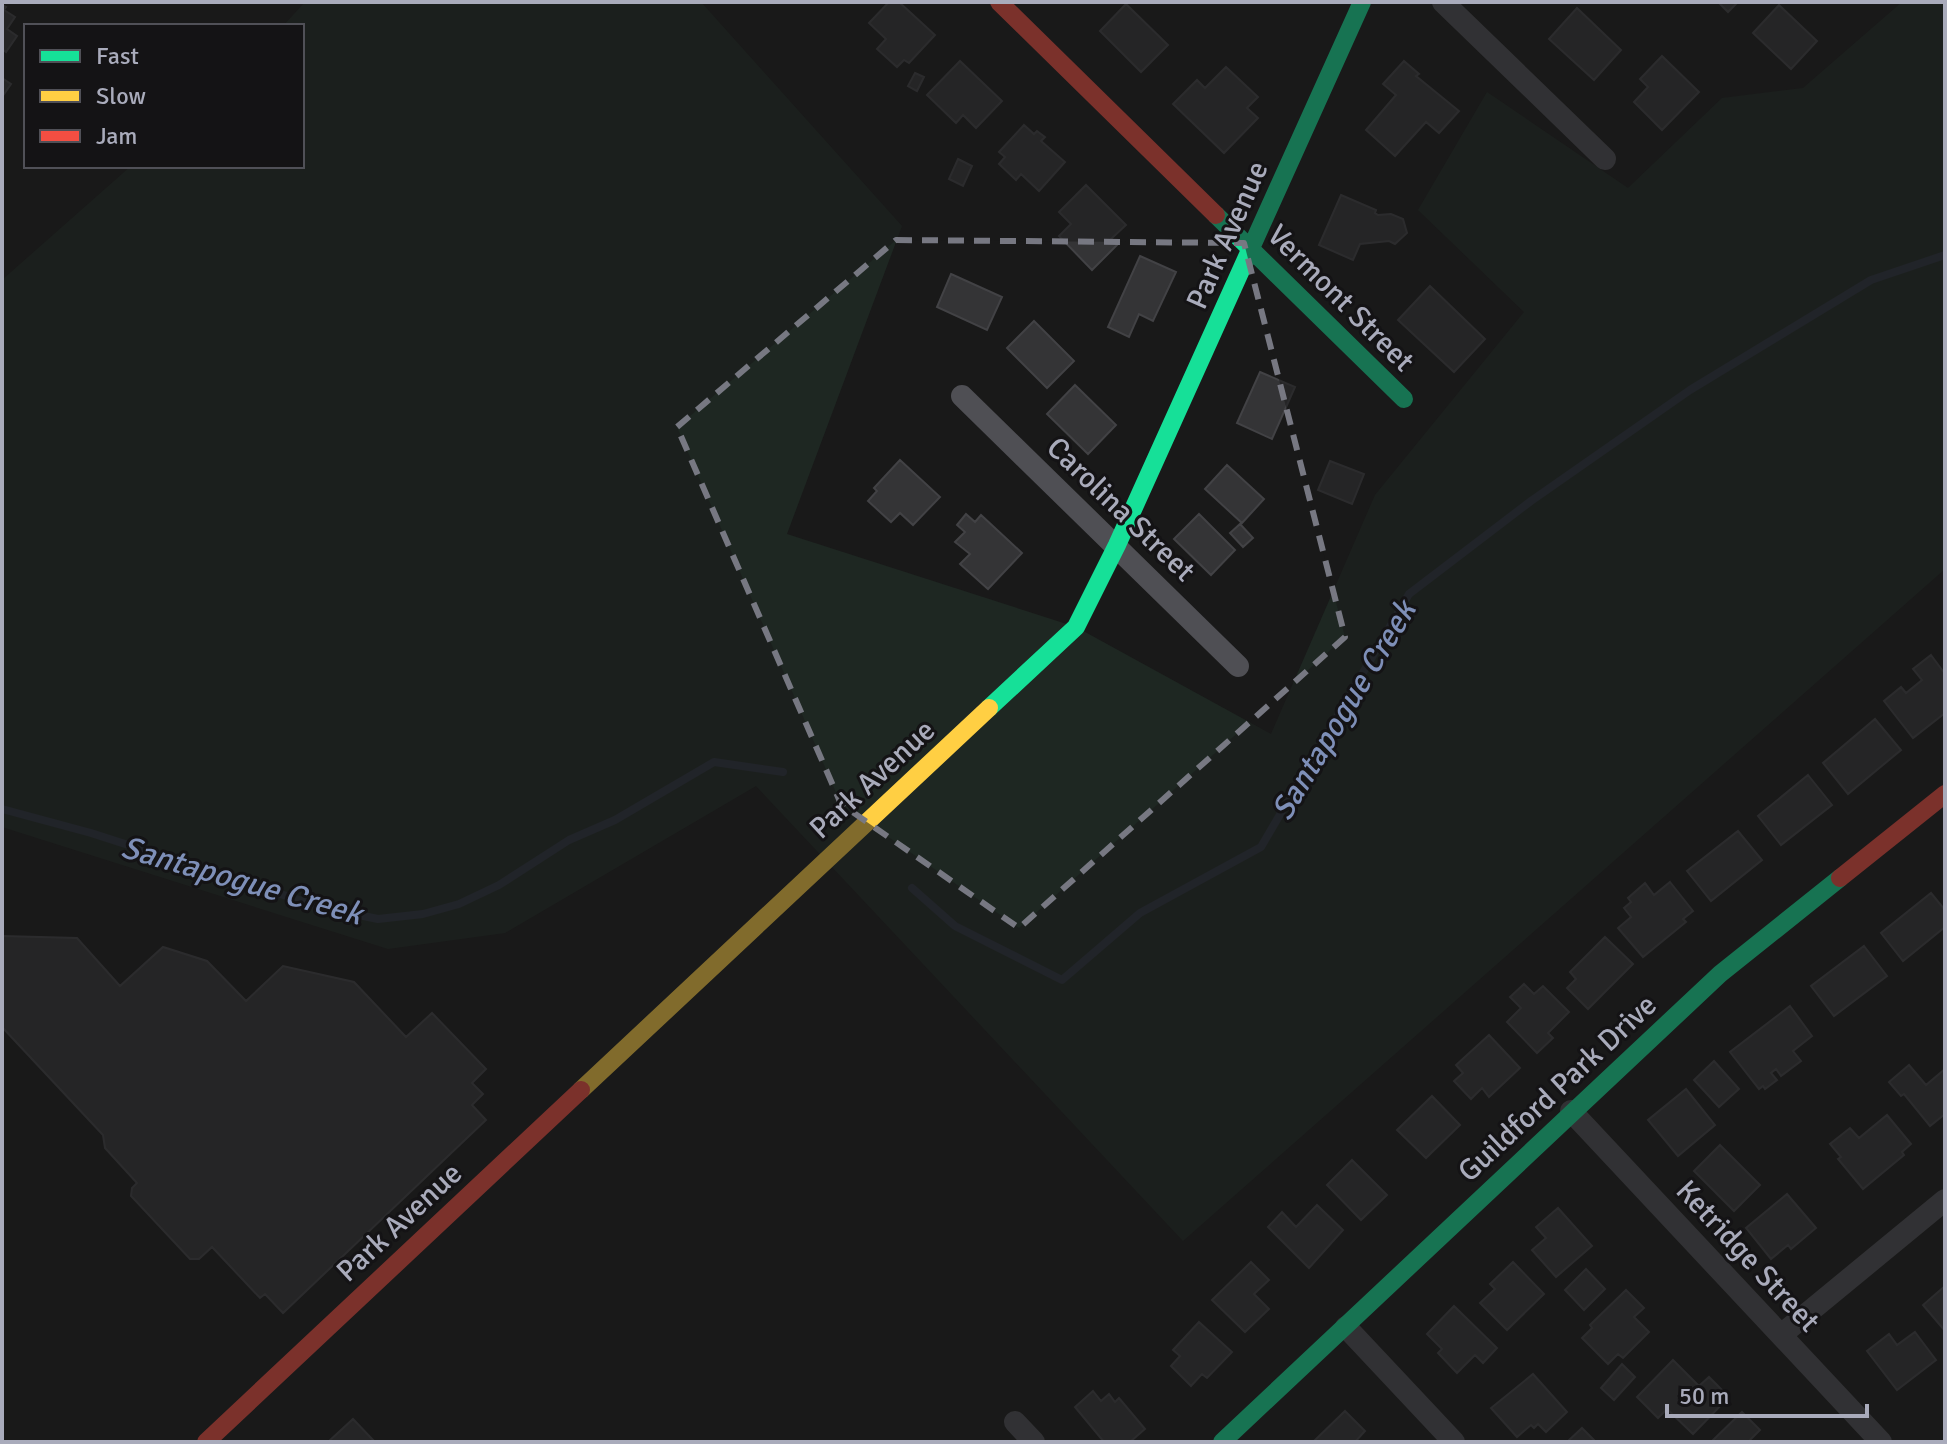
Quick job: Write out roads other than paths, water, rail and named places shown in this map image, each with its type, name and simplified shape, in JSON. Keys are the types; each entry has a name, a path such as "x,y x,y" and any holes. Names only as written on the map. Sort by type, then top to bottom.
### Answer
{"street":[{"name":"Vermont Street","path":"999,2 1404,399"},
{"name":"Park Avenue","path":"206,1442 1076,627 1117,545 1362,2"},
{"path":"1443,2 1605,159"},
{"name":"Carolina Street","path":"962,396 1238,666"},
{"name":"Guildford Park Drive","path":"1222,1442 1720,974 1945,794"},
{"name":"Ketridge Street","path":"1571,1111 1881,1442"},
{"path":"1781,1335 1945,1200"},
{"path":"1346,1327 1454,1442"},
{"path":"1015,1422 1034,1442"}],"waterway":[{"name":"Santapogue Creek","path":"912,888 955,926 1062,980 1140,913 1261,847 1409,594 1531,501 1690,390 1871,280 1945,255"},
{"name":"Santapogue Creek","path":"2,809 91,833 324,908 378,919 423,914 459,904 499,885 569,840 615,820 714,762 783,772"}]}
